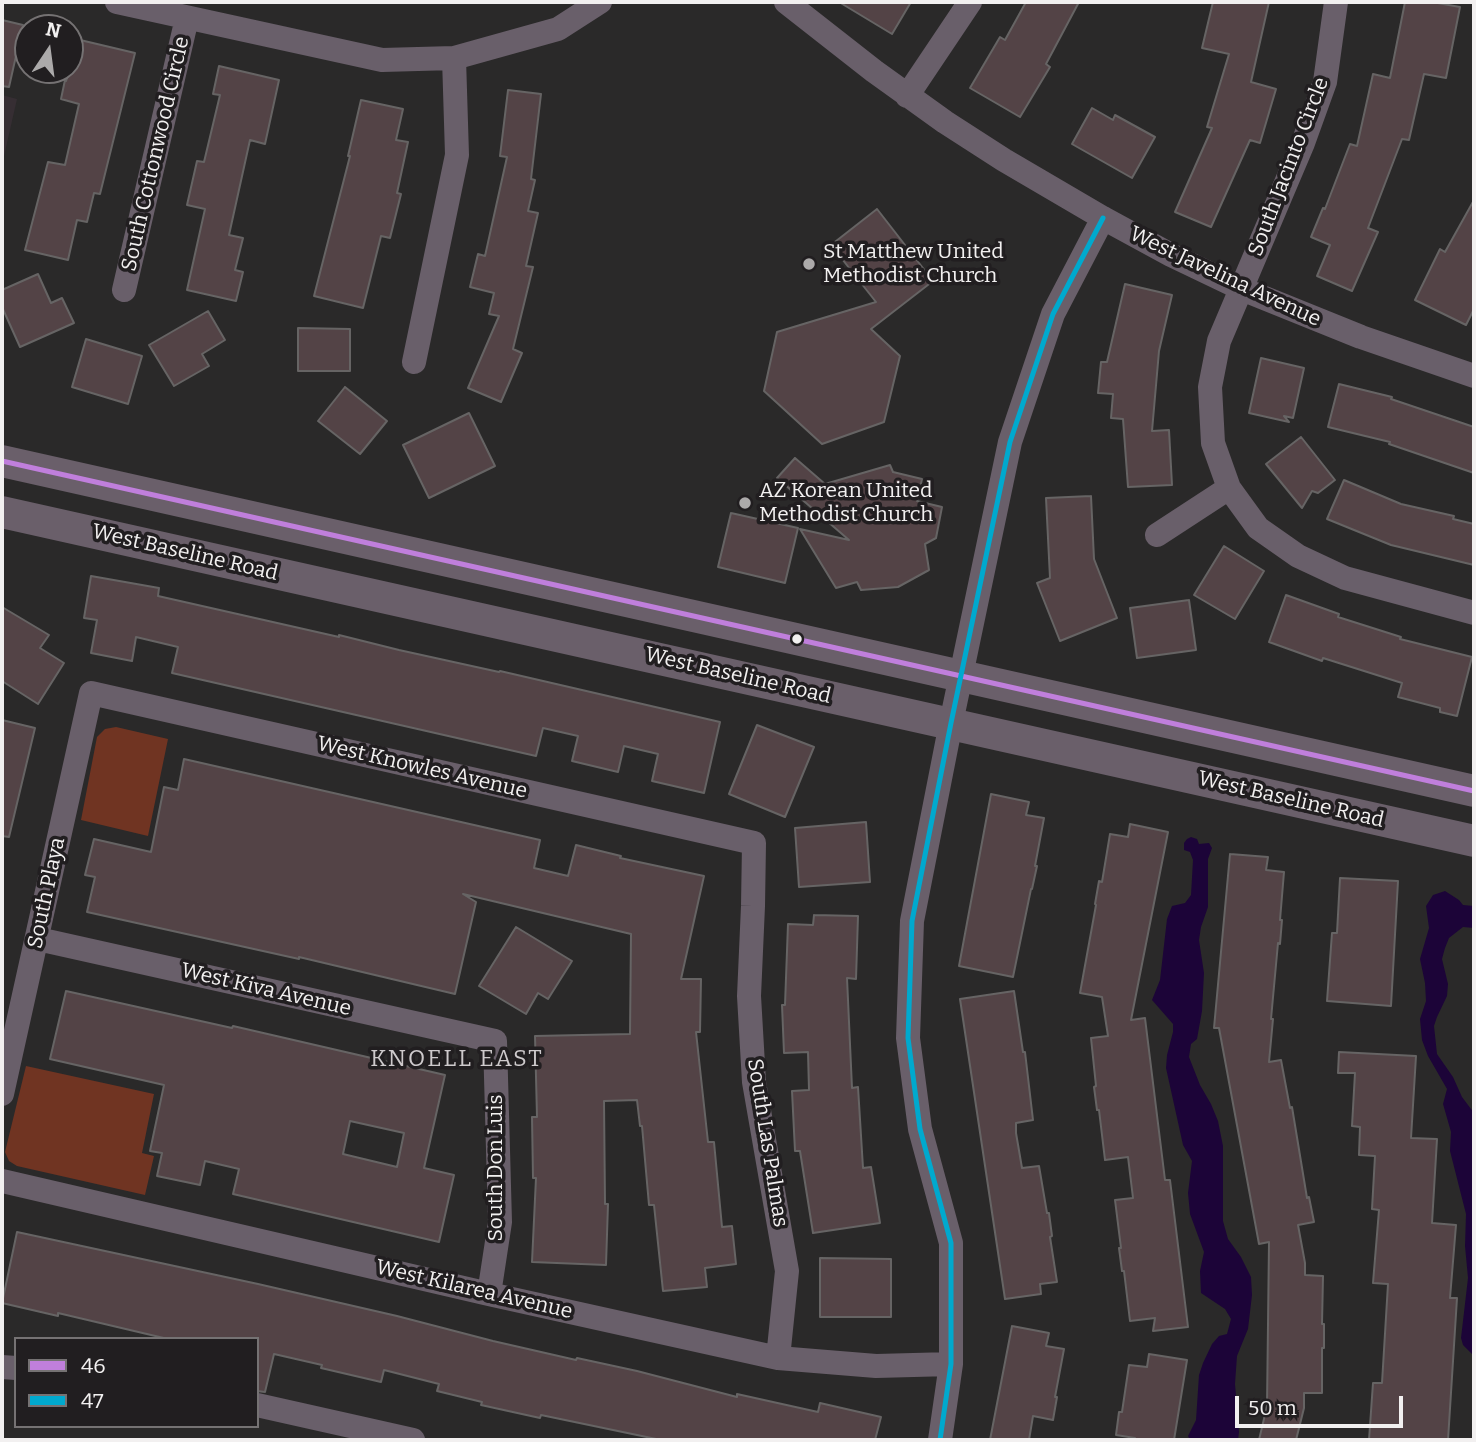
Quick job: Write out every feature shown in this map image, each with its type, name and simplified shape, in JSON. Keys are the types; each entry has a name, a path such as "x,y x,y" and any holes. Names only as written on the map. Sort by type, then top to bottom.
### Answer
{"main road":[{"path":"2,461 1474,791"},
{"name":"West Baseline Road","path":"2,512 1474,841"}],"street":[{"path":"117,2 382,60 454,58 558,29 600,2"},
{"name":"West Javelina Avenue","path":"786,2 907,96 1004,160 1103,219 1241,289 1360,337 1474,376"},
{"path":"907,96 970,2"},
{"name":"South Jacinto Circle","path":"1336,2 1325,82 1303,143 1219,341 1210,387 1213,443 1229,488 1258,528 1298,556 1345,578 1474,613"},
{"name":"South Cottonwood Circle","path":"124,290 187,18"},
{"path":"414,362 457,155 454,58"},
{"path":"940,1440 951,1364 951,1243 920,1129 908,1038 912,920 1010,442 1053,314 1103,219"},
{"path":"1157,535 1229,488"},
{"name":"West Knowles Avenue","path":"91,693 754,843"},
{"name":"South Playa","path":"2,1094 91,693"},
{"name":"South Las Palmas","path":"754,843 748,996 754,1082 787,1271 778,1358"},
{"name":"West Kiva Avenue","path":"37,939 495,1041"},
{"name":"South Don Luis","path":"489,1293 500,1222 495,1041"},
{"name":"West Kilarea Avenue","path":"2,1181 778,1358 876,1366 951,1364"},
{"path":"259,1405 413,1440"}],"shaded area":[{"path":"2,95 17,99 2,165"},
{"path":"116,727 168,739 148,836 81,820 97,737 105,729"},
{"path":"1191,837 1197,839 1199,844 1209,843 1212,848 1208,859 1208,907 1199,940 1204,973 1202,1011 1197,1039 1191,1044 1189,1057 1218,1121 1223,1146 1223,1221 1228,1239 1251,1277 1248,1329 1237,1356 1235,1384 1238,1440 1190,1440 1188,1436 1196,1420 1199,1375 1203,1363 1212,1344 1219,1336 1227,1334 1231,1319 1225,1309 1201,1293 1200,1271 1204,1252 1190,1214 1188,1193 1192,1161 1183,1145 1166,1068 1173,1024 1152,1000 1160,980 1167,919 1172,906 1185,903 1191,895 1193,860 1190,852 1184,850 1184,843"},
{"path":"1445,891 1463,905 1474,906 1474,928 1463,927 1449,938 1445,948 1442,959 1448,984 1447,996 1434,1026 1437,1054 1474,1113 1474,1356 1463,1345 1461,1338 1468,1278 1466,1214 1450,1151 1451,1132 1443,1104 1447,1089 1428,1056 1422,1040 1420,1019 1426,1001 1420,959 1429,928 1426,906 1433,895"},
{"path":"26,1066 154,1094 142,1153 154,1156 145,1195 17,1166 9,1161 5,1152"}],"building":[{"path":"839,2 911,2 892,34"},
{"path":"1026,2 1079,2 1046,64 1050,67 1020,117 970,88 1000,37 1005,40"},
{"path":"1213,2 1269,2 1251,82 1276,89 1260,143 1250,140 1211,227 1175,212 1212,128 1207,127 1229,54 1202,48"},
{"path":"1405,2 1432,2 1460,7 1446,78 1424,74 1409,140 1402,139 1368,228 1378,232 1352,291 1317,276 1330,245 1311,237 1350,144 1357,146 1373,74 1390,78"},
{"path":"2,20 14,23 14,65 9,87 2,86"},
{"path":"84,41 135,53 100,194 94,193 87,222 77,220 68,260 25,250 48,162 65,165 79,104 61,99 64,84 84,84"},
{"path":"219,66 279,80 265,144 250,140 229,235 243,238 235,270 243,272 236,301 187,290 205,209 187,205 197,161 204,162 220,95 213,94"},
{"path":"508,90 541,94 531,179 535,180 528,211 538,213 526,266 533,267 513,349 522,353 501,402 468,388 499,316 489,314 494,293 470,287 478,254 485,256 507,157 500,156"},
{"path":"361,100 403,109 396,140 408,142 397,193 401,194 390,238 381,236 363,308 314,296 350,156"},
{"path":"1092,108 1113,120 1115,115 1155,137 1132,178 1072,144"},
{"path":"1474,200 1474,309 1466,325 1415,300 1440,249 1445,252"},
{"path":"877,209 933,281 871,329 900,356 884,422 822,444 764,391 777,332 876,302 831,245"},
{"path":"38,274 51,303 62,298 74,323 20,347 2,307 2,290"},
{"path":"1125,284 1172,295 1159,351 1152,431 1169,430 1172,485 1128,487 1123,419 1111,418 1113,394 1098,393 1101,362 1107,362"},
{"path":"208,311 225,340 202,354 209,366 174,386 149,345"},
{"path":"298,328 350,329 350,371 298,371"},
{"path":"86,339 142,356 128,404 72,387"},
{"path":"1261,358 1304,368 1293,418 1284,416 1289,422 1249,413"},
{"path":"1339,384 1392,397 1391,399 1474,427 1474,473 1389,444 1390,442 1328,427"},
{"path":"345,387 387,421 360,454 318,421"},
{"path":"469,413 495,466 429,498 403,445"},
{"path":"1301,437 1335,480 1318,493 1312,491 1302,508 1266,464"},
{"path":"795,458 825,484 890,465 893,472 922,479 917,501 942,507 936,538 925,544 929,570 898,587 861,590 857,582 836,588 800,529 849,540 777,478"},
{"path":"1344,480 1401,504 1454,516 1453,519 1474,524 1474,565 1391,545 1327,519"},
{"path":"1091,496 1094,559 1117,618 1060,641 1037,583 1050,578 1046,498"},
{"path":"731,513 798,528 785,583 718,567"},
{"path":"1224,546 1264,571 1235,619 1194,595"},
{"path":"91,576 159,588 158,596 720,722 704,793 652,781 658,754 624,746 618,772 572,761 578,736 543,728 536,756 172,673 178,647 136,637 132,661 91,653 97,620 84,618"},
{"path":"1286,595 1339,614 1338,617 1401,637 1400,639 1472,657 1457,716 1440,712 1440,708 1398,697 1402,683 1323,658 1322,661 1269,642"},
{"path":"1189,600 1196,650 1137,658 1130,608"},
{"path":"2,607 49,635 40,648 64,663 38,704 2,681"},
{"path":"2,720 35,728 9,837 2,836"},
{"path":"757,725 814,747 785,817 729,794"},
{"path":"184,759 540,840 534,868 568,876 576,845 621,856 620,858 704,876 681,979 701,979 700,1032 696,1032 708,1142 714,1142 722,1227 732,1226 736,1264 705,1268 707,1287 663,1291 654,1205 649,1205 637,1100 604,1101 605,1204 608,1204 606,1265 532,1262 536,1178 533,1178 532,1117 537,1117 535,1036 630,1034 631,934 463,894 476,902 455,994 299,957 87,912 95,877 85,875 94,839 151,852 164,787 178,790"},
{"path":"991,794 1029,802 1026,815 1044,818 1037,866 1013,977 959,966"},
{"path":"866,822 870,882 799,887 795,828"},
{"path":"1130,824 1168,832 1131,1020 1145,1018 1165,1180 1170,1180 1188,1327 1153,1331 1155,1318 1130,1321 1115,1200 1133,1198 1128,1157 1105,1160 1097,1110 1091,1038 1108,1036 1102,997 1080,993 1110,834 1128,837"},
{"path":"1230,854 1268,857 1266,870 1284,872 1269,1062 1281,1060 1314,1222 1298,1225 1305,1275 1323,1276 1322,1393 1304,1393 1304,1408 1296,1440 1259,1440 1267,1406 1269,1242 1259,1244 1219,1028 1214,1028"},
{"path":"1340,878 1398,881 1391,1006 1327,1001 1332,933 1337,933"},
{"path":"814,915 858,916 856,979 847,978 852,1088 858,1087 863,1168 871,1167 880,1223 813,1233 800,1151 795,1151 792,1091 809,1090 808,1052 784,1053 782,1005 785,1005 788,924 813,925"},
{"path":"516,927 572,961 548,999 538,993 526,1014 479,986"},
{"path":"66,991 445,1075 424,1168 454,1175 439,1242 233,1194 239,1169 205,1161 200,1185 157,1176 162,1153 150,1151 164,1085 50,1059","holes":["350,1121 404,1133 397,1167 343,1154"]},
{"path":"1014,991 1033,1120 1016,1123 1016,1133 1022,1168 1039,1166 1049,1213 1057,1282 1040,1284 1041,1294 1005,1299 960,999"},
{"path":"1339,1052 1416,1056 1411,1138 1437,1139 1432,1223 1456,1225 1450,1298 1457,1298 1448,1440 1369,1440 1373,1383 1382,1383 1388,1284 1373,1283 1379,1210 1372,1209 1375,1156 1359,1155 1360,1127 1352,1126 1355,1073 1338,1073"},
{"path":"17,1232 258,1284 493,1341 637,1371 737,1397 737,1394 818,1412 820,1403 881,1417 875,1440 661,1440 481,1405 482,1402 437,1391 439,1384 384,1370 381,1382 274,1354 265,1392 259,1391 259,1337 160,1337 2,1303"},
{"path":"820,1258 891,1259 891,1317 820,1317"},
{"path":"1012,1326 1049,1333 1046,1346 1064,1349 1053,1420 1033,1416 1029,1440 990,1440"},
{"path":"1149,1354 1187,1360 1174,1440 1135,1440 1116,1435 1129,1365 1147,1367"}],"transit line":[{"name":"47","path":"940,1440 951,1364 951,1243 920,1129 908,1038 912,921 1010,442 1053,314 1103,218"},
{"name":"46","path":"2,461 1474,791"}],"place":[{"name":"St Matthew United Methodist Church","path":"809,264"},
{"name":"AZ Korean United Methodist Church","path":"745,503"}],"district":[{"name":"KNOELL EAST","path":"457,1060"}]}
